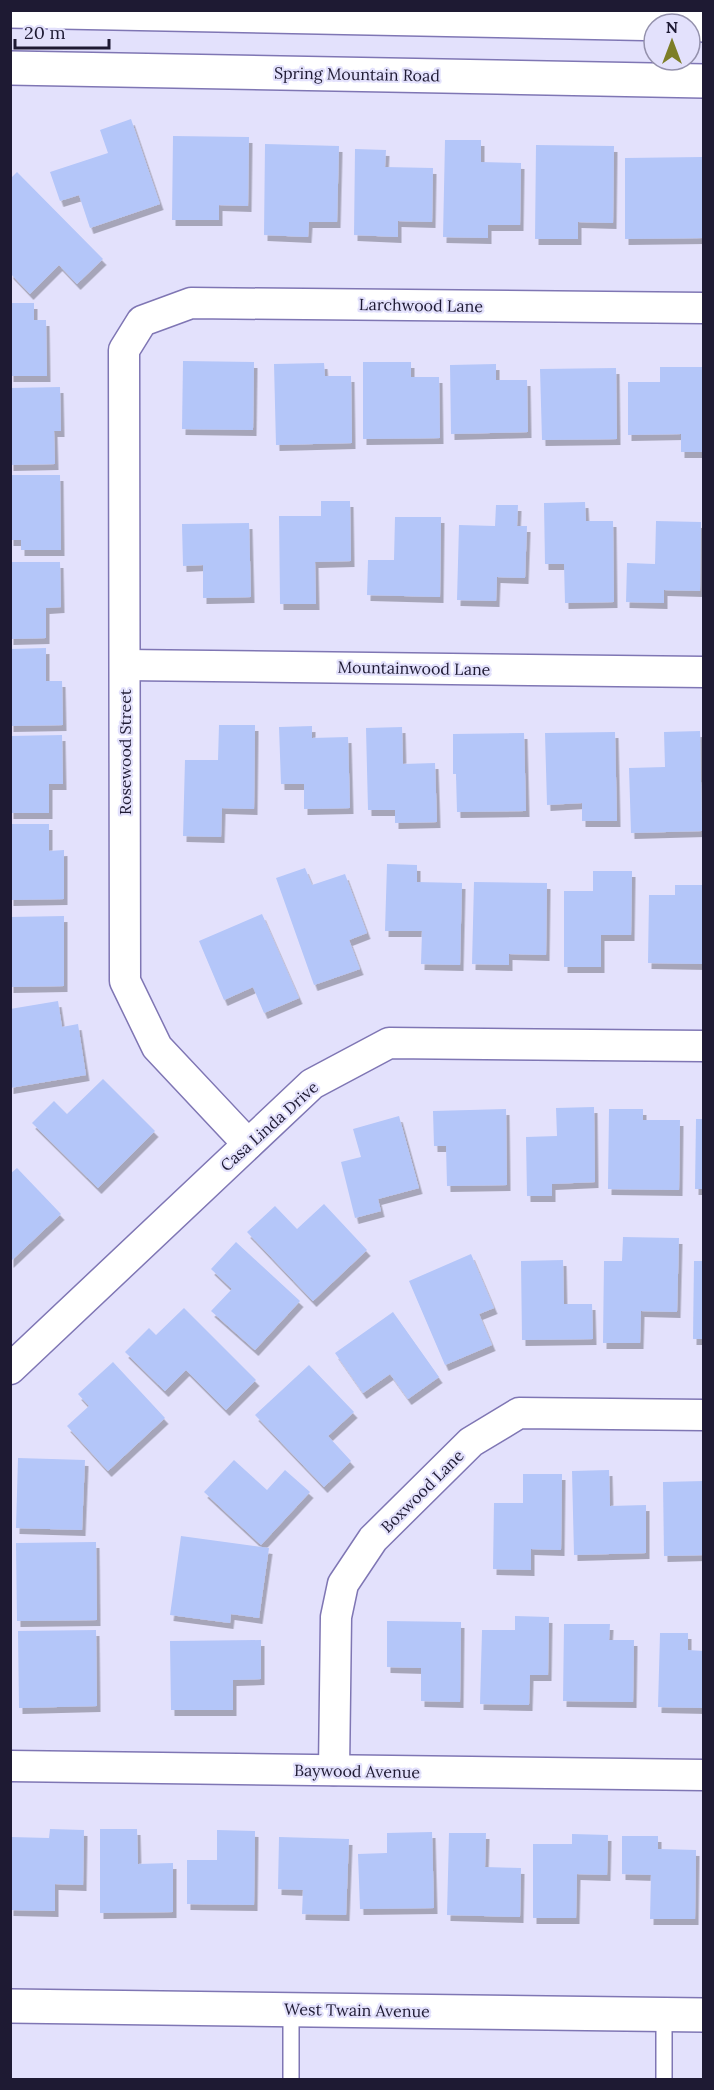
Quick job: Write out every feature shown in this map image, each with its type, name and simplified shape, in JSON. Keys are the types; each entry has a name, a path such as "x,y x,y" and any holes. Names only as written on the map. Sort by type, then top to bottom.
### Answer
{"main road":[{"path":"10,10 642,23"},
{"name":"Spring Mountain Road","path":"10,68 704,81"},
{"name":"West Twain Avenue","path":"10,2006 704,2015"}],"street":[{"name":"Larchwood Lane","path":"142,321 191,303 704,308"},
{"name":"Rosewood Street","path":"142,321 124,350 125,981 157,1047 248,1144"},
{"name":"Mountainwood Lane","path":"125,665 704,672"},
{"name":"Casa Linda Drive","path":"10,1369 312,1084 389,1043 704,1046"},
{"name":"Boxwood Lane","path":"334,1770 336,1617 343,1584 373,1539 471,1442 519,1413 704,1415"},
{"name":"Baywood Avenue","path":"10,1766 704,1775"}],"lane":[{"path":"291,2010 291,2079"},
{"path":"664,2014 664,2079"}],"building":[{"path":"131,119 160,204 90,228 79,195 60,201 50,172 108,153 100,130"},
{"path":"173,136 249,137 248,206 219,205 219,220 172,220"},
{"path":"445,140 481,140 481,162 521,163 520,225 488,225 488,238 443,237"},
{"path":"265,144 339,146 337,222 309,222 308,237 264,235"},
{"path":"536,145 614,146 613,223 578,222 578,239 535,239"},
{"path":"355,149 386,150 385,167 433,168 432,222 398,221 398,237 354,235"},
{"path":"702,157 703,238 625,239 625,158"},
{"path":"17,172 103,259 77,284 59,265 30,294 10,273 10,179"},
{"path":"10,303 34,303 34,320 46,320 47,376 10,376"},
{"path":"183,361 254,362 253,430 182,429"},
{"path":"363,362 411,362 411,377 439,377 440,438 363,439"},
{"path":"324,363 325,376 351,376 352,443 276,445 274,364"},
{"path":"496,364 496,380 527,380 528,432 451,434 450,365"},
{"path":"660,367 704,367 704,452 681,452 681,434 628,435 628,382 660,382"},
{"path":"616,368 617,439 542,440 540,369"},
{"path":"60,387 61,431 54,431 55,464 10,465 10,388"},
{"path":"10,475 60,475 61,550 21,550 21,540 10,540"},
{"path":"321,501 350,501 351,561 315,562 316,604 280,604 279,516 321,516"},
{"path":"585,502 586,521 613,521 614,602 565,603 564,564 545,564 544,503"},
{"path":"496,505 518,505 517,526 527,526 525,578 497,577 496,601 457,600 459,525 495,526"},
{"path":"395,517 441,517 440,597 367,595 368,560 394,560"},
{"path":"656,521 701,522 700,591 664,590 664,603 626,602 627,563 655,564"},
{"path":"249,523 251,597 203,598 203,565 183,566 182,524"},
{"path":"10,562 60,562 61,607 46,608 46,638 10,639"},
{"path":"46,648 46,681 62,681 63,725 10,726 10,649"},
{"path":"219,725 255,725 254,809 222,808 221,837 183,836 185,760 218,760"},
{"path":"312,726 312,738 348,737 350,808 304,809 304,784 281,784 279,727"},
{"path":"402,727 403,764 435,763 437,822 395,823 395,810 368,810 366,728"},
{"path":"700,731 702,831 631,833 629,768 665,767 664,732"},
{"path":"615,732 617,821 582,821 582,803 547,805 545,733"},
{"path":"524,733 526,811 457,812 456,774 453,774 453,734"},
{"path":"62,735 63,784 49,784 49,813 10,813 10,736"},
{"path":"10,824 49,824 49,851 64,850 64,899 10,900"},
{"path":"387,864 417,865 417,882 462,883 460,965 421,964 422,931 385,931"},
{"path":"305,868 312,885 345,874 367,933 349,940 360,969 314,985 276,878"},
{"path":"593,871 632,871 631,935 601,935 601,967 564,967 564,891 593,891"},
{"path":"474,882 547,883 546,955 509,954 509,965 472,964"},
{"path":"675,885 704,885 704,964 648,963 649,895 675,895"},
{"path":"262,914 299,998 264,1013 253,987 224,1000 199,941"},
{"path":"64,916 64,986 10,987 10,917"},
{"path":"58,1001 62,1027 78,1024 86,1075 10,1088 10,1009"},
{"path":"103,1079 155,1131 98,1188 32,1123 54,1101 67,1114"},
{"path":"594,1107 595,1182 552,1184 552,1196 527,1196 526,1137 557,1136 556,1108"},
{"path":"506,1109 507,1185 447,1186 446,1146 434,1146 433,1111"},
{"path":"609,1109 643,1109 643,1120 680,1120 679,1190 608,1189"},
{"path":"399,1116 419,1188 378,1199 381,1211 355,1218 341,1162 361,1157 353,1129"},
{"path":"696,1119 704,1119 704,1189 695,1189"},
{"path":"17,1168 61,1214 10,1262 10,1174"},
{"path":"324,1204 367,1250 313,1301 247,1232 275,1206 297,1229"},
{"path":"623,1237 679,1238 677,1312 641,1311 640,1343 603,1343 604,1261 622,1261"},
{"path":"236,1242 300,1301 255,1350 211,1311 232,1289 211,1269"},
{"path":"471,1254 494,1308 479,1314 492,1345 445,1365 409,1281"},
{"path":"563,1260 564,1304 592,1304 593,1339 522,1340 521,1261"},
{"path":"694,1261 704,1261 704,1339 693,1339"},
{"path":"184,1308 256,1380 226,1410 186,1370 165,1391 125,1352 149,1328 156,1335"},
{"path":"393,1312 439,1377 408,1399 390,1374 363,1393 335,1353"},
{"path":"113,1362 165,1418 108,1471 67,1426 89,1406 78,1394"},
{"path":"309,1365 354,1412 328,1436 351,1461 324,1487 255,1415"},
{"path":"18,1458 85,1460 82,1530 16,1528"},
{"path":"234,1460 267,1490 285,1470 310,1492 261,1545 204,1492"},
{"path":"609,1470 610,1506 646,1505 646,1553 574,1555 572,1471"},
{"path":"523,1474 562,1474 561,1550 531,1549 531,1570 493,1569 494,1503 523,1503"},
{"path":"704,1481 704,1555 664,1556 663,1482"},
{"path":"181,1536 269,1548 259,1618 231,1614 230,1623 170,1615"},
{"path":"96,1542 97,1620 17,1621 16,1543"},
{"path":"515,1616 549,1617 548,1675 530,1675 529,1705 480,1704 482,1630 515,1630"},
{"path":"387,1621 461,1622 460,1702 421,1701 421,1668 387,1667"},
{"path":"564,1624 610,1624 609,1640 634,1640 633,1702 563,1701"},
{"path":"96,1630 97,1706 19,1708 18,1631"},
{"path":"660,1633 688,1633 688,1650 704,1651 703,1708 658,1707"},
{"path":"261,1640 261,1679 233,1680 233,1710 171,1710 170,1641"},
{"path":"50,1829 84,1830 83,1885 55,1884 55,1911 10,1910 10,1837 49,1838"},
{"path":"100,1829 137,1829 138,1864 173,1863 173,1912 100,1913"},
{"path":"217,1830 255,1831 254,1905 187,1904 187,1860 217,1860"},
{"path":"432,1832 434,1908 360,1909 358,1854 387,1853 387,1833"},
{"path":"449,1833 486,1833 485,1867 521,1868 520,1917 447,1915"},
{"path":"572,1834 608,1835 607,1875 577,1874 576,1918 533,1918 533,1844 572,1844"},
{"path":"622,1836 658,1836 658,1849 696,1850 695,1919 650,1919 651,1875 622,1874"},
{"path":"279,1837 349,1839 346,1915 302,1914 303,1890 278,1889"}]}
